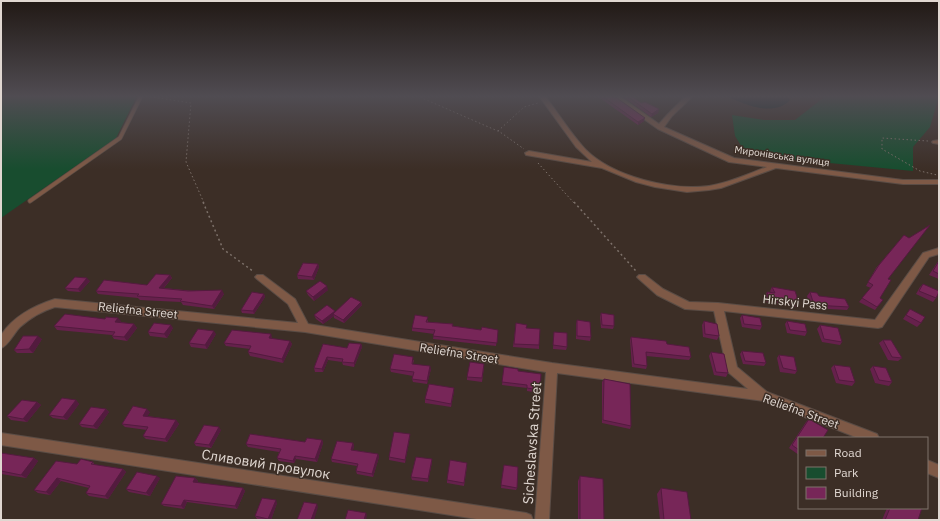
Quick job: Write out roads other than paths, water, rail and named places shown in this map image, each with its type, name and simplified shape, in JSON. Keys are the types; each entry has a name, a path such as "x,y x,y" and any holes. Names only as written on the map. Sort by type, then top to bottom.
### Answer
{"street":[{"path":"560,120 585,152 602,166"},
{"name":"Миронівська вулиця","path":"649,120 660,128 732,160 902,182 939,182"},
{"path":"660,128 666,120"},
{"path":"529,153 602,166 628,178 665,186 700,189 738,180 774,166"},
{"name":"Hirskyi Pass","path":"718,307 878,324 926,255 939,251"},
{"path":"260,277 292,302 305,328"},
{"path":"642,277 660,292 688,306 718,307 732,369 764,396"},
{"name":"Reliefna Street","path":"1,344 7,333 24,317 38,308 56,303 72,303 305,328 552,368 764,396 870,437"},
{"name":"Sicheslavska Street","path":"542,520 552,368"},
{"name":"Сливовий провулок","path":"1,440 526,520"},
{"path":"928,466 939,472"}],"lane":[{"path":"30,201 120,138 129,120"}]}
